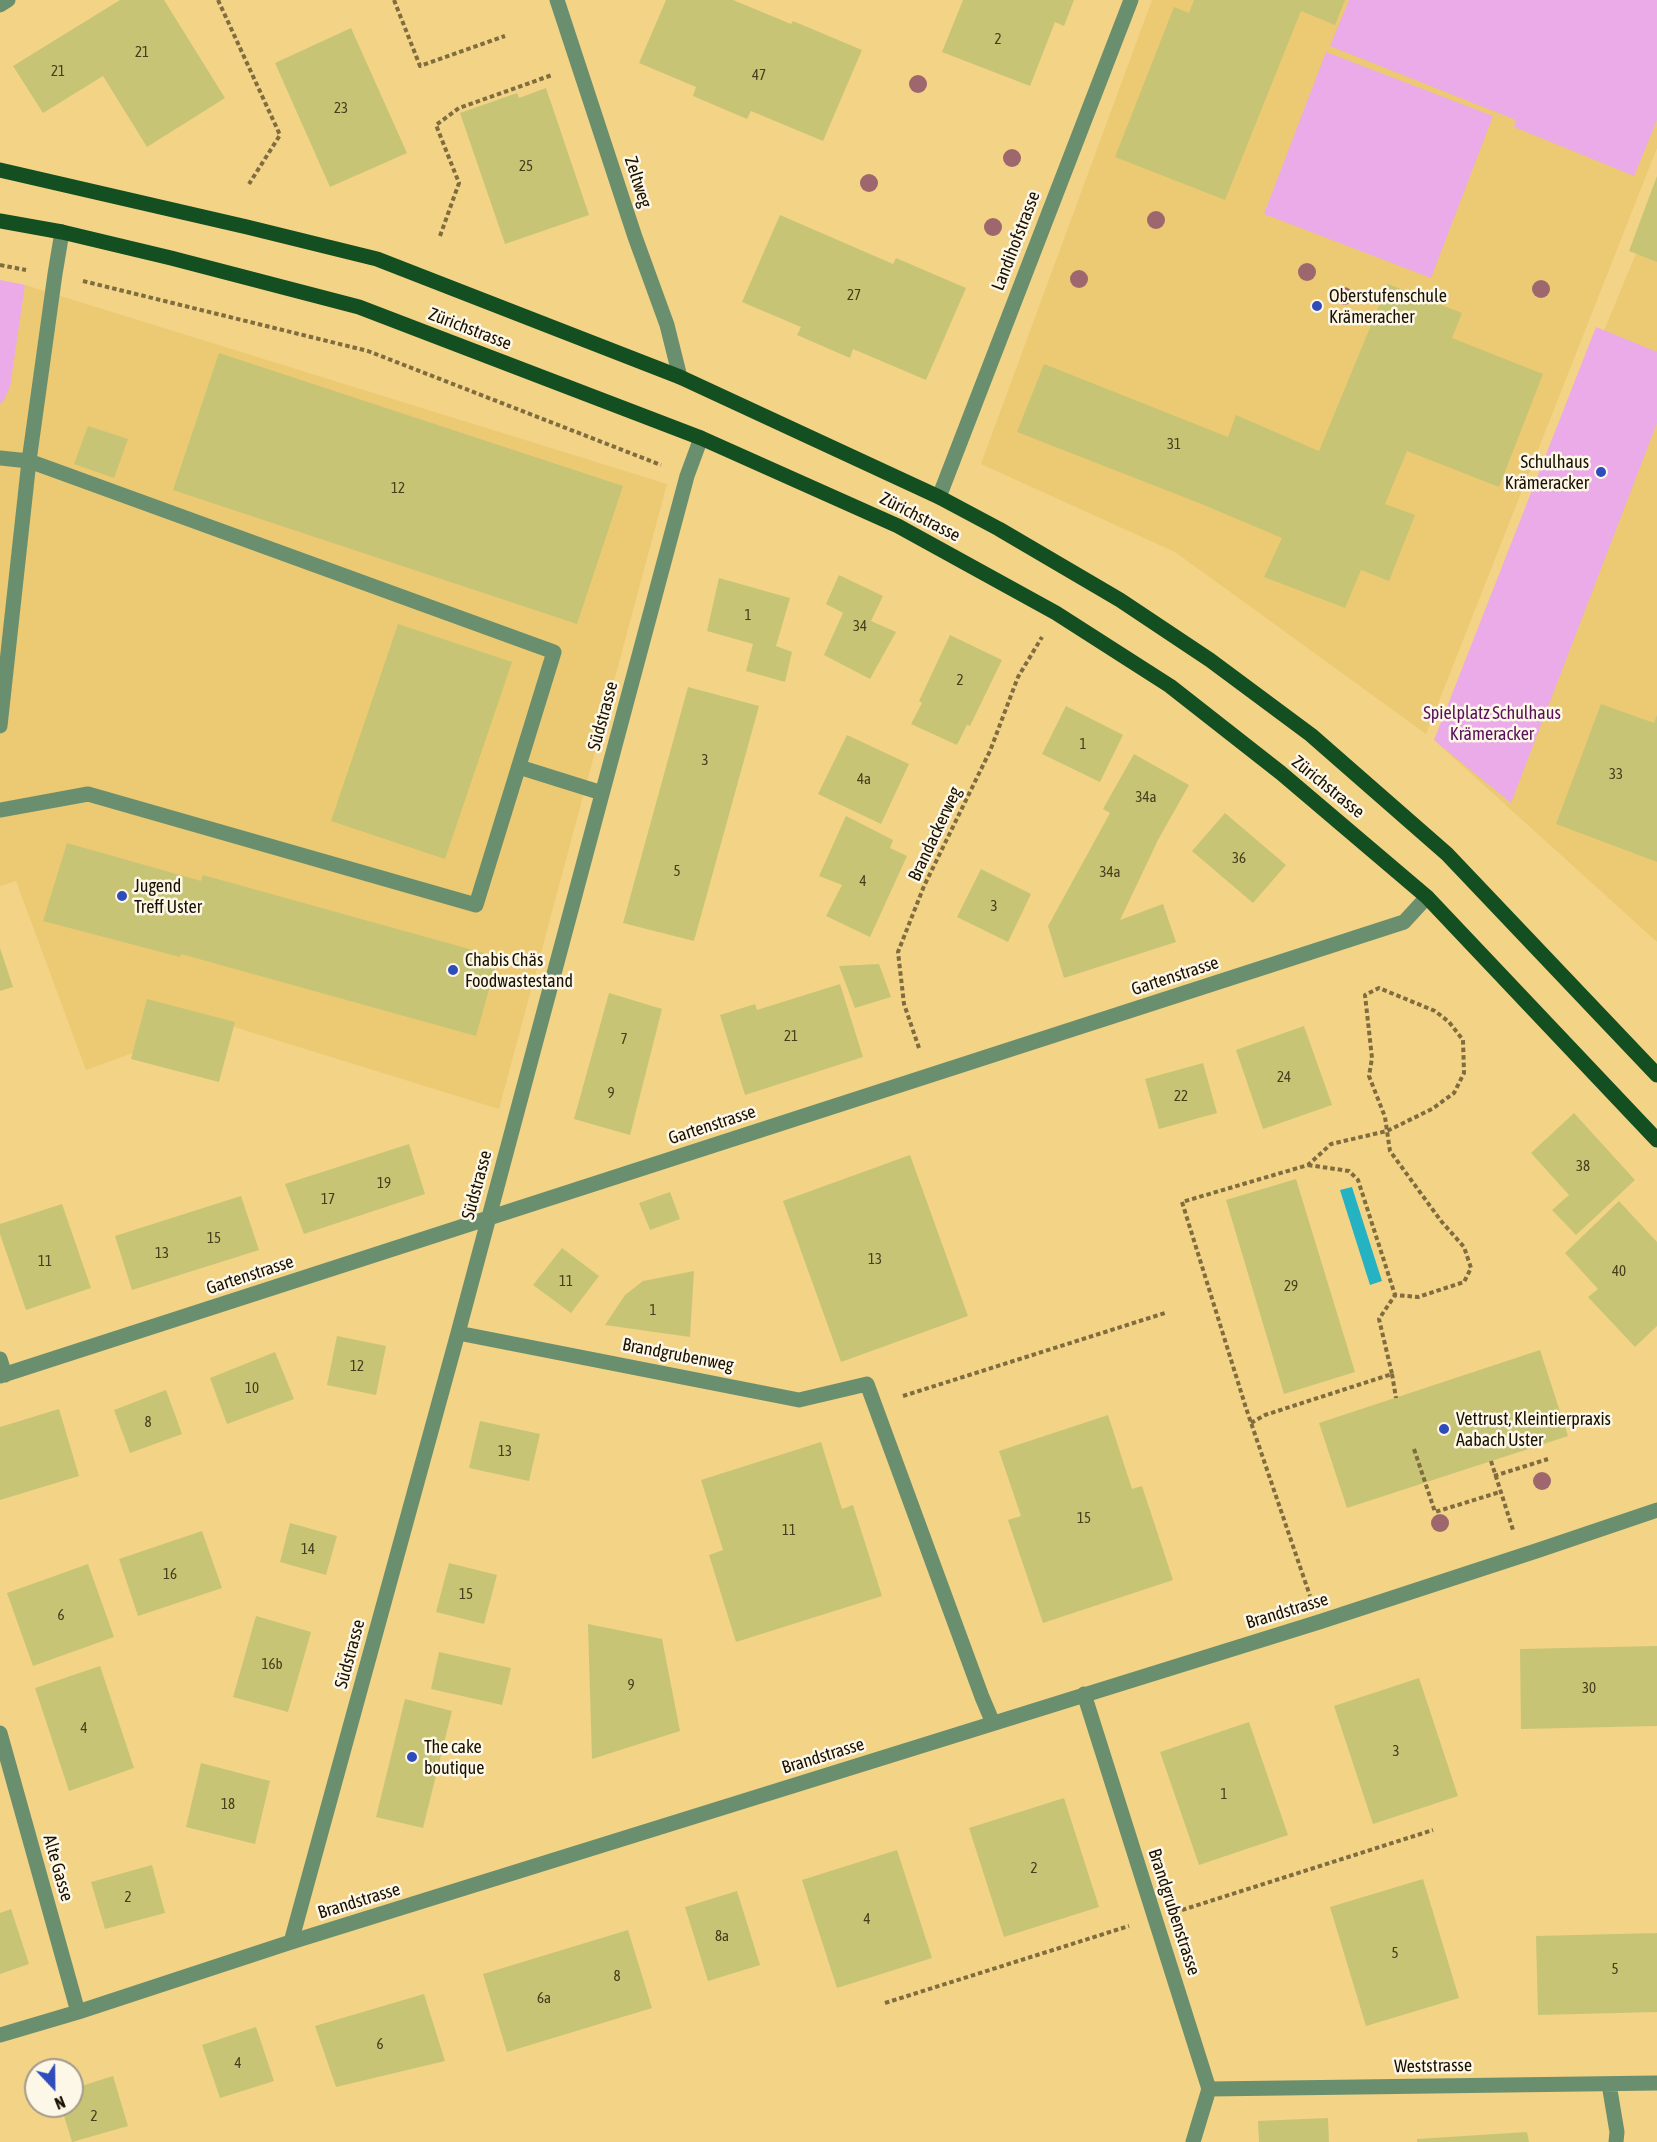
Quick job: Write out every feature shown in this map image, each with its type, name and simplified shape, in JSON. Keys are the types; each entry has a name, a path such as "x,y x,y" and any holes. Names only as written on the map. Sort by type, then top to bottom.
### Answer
{"main road":[{"name":"Zürichstrasse","path":"0,170 247,226 377,260 680,377 939,497 999,529 1120,600 1210,660 1311,735 1447,854 1657,1075"},
{"name":"Zürichstrasse","path":"0,221 62,232 171,258 359,307 701,438 898,525 1056,613 1170,687 1281,773 1427,897 1657,1140"}],"street":[{"path":"0,5 8,0"},
{"name":"Zeltweg","path":"557,0 635,237 667,325 680,377"},
{"name":"Landihofstrasse","path":"939,497 1131,0"},
{"path":"0,726 29,460 62,232"},
{"name":"Südstrasse","path":"291,1942 458,1333 687,476 701,438"},
{"path":"0,458 29,460 554,652 476,905 88,794 0,810"},
{"path":"519,767 602,793"},
{"name":"Gartenstrasse","path":"2,1375 1404,922 1427,897"},
{"name":"Brandgrubenweg","path":"458,1333 799,1400 867,1384 977,1686 993,1723"},
{"path":"0,1359 2,1375"},
{"name":"Brandstrasse","path":"0,2035 1319,1622 1657,1510"},
{"name":"Brandgrubenstrasse","path":"1084,1694 1209,2089"},
{"name":"Alte Gasse","path":"0,1733 78,2012"},
{"name":"Weststrasse","path":"1209,2089 1657,2083"},
{"path":"1610,2084 1617,2132 1616,2142"},
{"path":"1193,2142 1209,2089"}],"path":[{"path":"218,0 280,135 249,184"},
{"path":"394,0 420,66 505,36"},
{"path":"440,236 459,183 436,125 459,108 579,66"},
{"path":"0,265 55,274 368,351 687,476"},
{"name":"Brandackerweg","path":"929,1076 904,1004 898,952 924,886 990,751 1018,677 1056,613"},
{"path":"1308,1165 1331,1144 1387,1131 1432,1109 1454,1093 1464,1073 1463,1040 1449,1022 1435,1011 1379,988 1365,995 1372,1058 1369,1076 1385,1117 1387,1131 1390,1151 1464,1247 1471,1268 1464,1282 1439,1292 1418,1297 1395,1295"},
{"path":"1319,1622 1251,1423 1182,1202 1308,1165 1349,1171 1358,1180 1395,1295"},
{"path":"1395,1295 1378,1319 1396,1398"},
{"path":"875,1404 1165,1313"},
{"path":"1251,1423 1265,1415 1392,1374"},
{"path":"1414,1449 1435,1512 1500,1492"},
{"path":"1494,1476 1548,1459"},
{"path":"1491,1461 1494,1476 1522,1556"}],"shaded area":[{"name":"Oberstufenschule Krämeracher","path":"1152,0 1657,0 1657,148 1426,734 1175,552 981,464"},
{"name":"Schulhaus Krämeracker","path":"1657,203 1657,942 1434,740"},
{"path":"0,280 25,285 667,484 499,1109 218,1022 86,1070 16,881 0,886"}],"green space":[{"path":"1349,0 1657,0 1657,120 1634,176 1514,127 1516,120 1330,46"},
{"path":"1326,52 1493,116 1431,278 1264,214"},
{"path":"0,280 25,285 10,387 0,404"},
{"name":"Spielplatz Schulhaus Krämeracker","path":"1596,327 1657,352 1657,423 1511,803 1434,740"}],"water":[{"path":"1352,1187 1382,1281 1370,1285 1340,1190"}],"building":[{"path":"120,0 164,0 225,98 147,147 103,76 43,113 13,66"},
{"path":"666,0 733,0 791,24 793,21 862,50 823,141 751,111 747,119 693,96 696,87 639,63"},
{"path":"963,0 1074,0 1064,26 1055,22 1030,86 942,52"},
{"path":"1194,0 1345,0 1335,25 1301,11 1225,200 1115,157 1174,7 1189,13"},
{"path":"351,28 407,153 330,187 275,63"},
{"path":"546,88 589,215 505,244 460,113 517,93 519,98"},
{"path":"1657,176 1657,262 1629,251"},
{"path":"780,215 893,264 896,258 966,288 926,380 853,349 850,358 797,335 801,327 742,302"},
{"path":"1388,284 1462,313 1452,338 1543,374 1499,487 1407,451 1385,504 1415,515 1389,581 1361,570 1345,608 1264,577 1282,538 1017,432 1044,364 1228,437 1236,415 1319,451"},
{"path":"219,353 623,486 577,624 173,490"},
{"path":"88,426 128,439 114,478 74,464"},
{"path":"839,575 883,596 871,621 896,632 870,679 824,655 843,613 826,604"},
{"path":"719,578 790,598 776,646 792,652 785,682 746,671 753,644 707,631"},
{"path":"398,624 512,662 445,859 331,821"},
{"path":"950,635 1002,660 970,726 967,725 957,745 911,724 922,703 919,701"},
{"path":"688,687 759,706 694,941 623,923"},
{"path":"1601,704 1654,723 1657,715 1657,862 1556,824"},
{"path":"1066,706 1123,735 1100,782 1042,754"},
{"path":"847,735 909,764 881,824 818,794"},
{"path":"1134,754 1189,785 1158,840 1120,920 1163,904 1176,942 1064,978 1048,926 1110,813 1103,809"},
{"path":"1225,813 1286,865 1253,903 1192,851"},
{"path":"846,816 893,840 890,848 907,856 870,937 826,916 842,885 819,876"},
{"path":"67,843 201,881 203,875 498,957 476,1036 181,954 180,957 43,921"},
{"path":"981,869 1031,894 1008,942 957,917"},
{"path":"0,948 13,987 0,991"},
{"path":"879,964 891,997 855,1008 839,966"},
{"path":"840,984 863,1057 745,1095 720,1015 755,1004 757,1010"},
{"path":"609,993 662,1009 630,1135 574,1119"},
{"path":"147,999 235,1022 219,1082 131,1059"},
{"path":"1304,1026 1332,1105 1263,1129 1236,1050"},
{"path":"1203,1063 1217,1113 1159,1129 1145,1079"},
{"path":"1574,1113 1635,1180 1576,1235 1552,1210 1569,1195 1531,1153"},
{"path":"409,1144 425,1194 304,1234 285,1184"},
{"path":"910,1155 968,1316 841,1362 783,1201"},
{"path":"1296,1179 1355,1372 1284,1394 1226,1200"},
{"path":"670,1192 680,1219 650,1230 639,1203"},
{"path":"241,1196 259,1250 132,1290 115,1236"},
{"path":"1619,1201 1657,1242 1657,1326 1635,1347 1588,1297 1598,1289 1565,1253"},
{"path":"62,1204 91,1288 26,1310 0,1234 0,1224"},
{"path":"562,1248 599,1276 571,1313 533,1285"},
{"path":"694,1271 690,1337 605,1325 625,1295 643,1281"},
{"path":"337,1336 386,1346 376,1395 327,1385"},
{"name":"Vettrust, Kleintierpraxis Aabach Uster","path":"1540,1350 1568,1436 1347,1508 1319,1423"},
{"path":"275,1352 294,1399 227,1424 210,1378"},
{"path":"166,1390 182,1434 130,1453 114,1410"},
{"path":"59,1409 79,1476 0,1500 0,1427"},
{"path":"1108,1415 1132,1489 1142,1486 1173,1580 1043,1623 1008,1520 1021,1516 999,1451"},
{"path":"480,1421 540,1434 529,1481 469,1468"},
{"path":"821,1442 842,1509 853,1505 882,1596 736,1642 709,1555 723,1550 701,1480"},
{"path":"290,1523 337,1536 326,1575 280,1562"},
{"path":"202,1531 222,1588 138,1616 119,1559"},
{"path":"449,1563 497,1575 484,1624 436,1612"},
{"path":"88,1564 114,1637 33,1666 7,1593"},
{"path":"256,1616 311,1632 288,1712 233,1697"},
{"path":"588,1624 662,1639 680,1731 592,1759"},
{"path":"1657,1646 1657,1726 1521,1729 1520,1649"},
{"path":"439,1652 511,1668 502,1705 431,1689"},
{"path":"100,1666 134,1768 69,1791 35,1688"},
{"path":"1419,1678 1458,1796 1373,1824 1334,1706"},
{"path":"405,1699 452,1711 423,1828 376,1817"},
{"path":"1249,1722 1288,1835 1199,1865 1160,1752"},
{"path":"201,1763 270,1781 255,1844 186,1827"},
{"path":"1064,1798 1099,1907 1004,1937 969,1828"},
{"path":"897,1850 932,1958 837,1988 802,1880"},
{"path":"152,1865 165,1913 105,1929 91,1882"},
{"path":"1423,1879 1459,1998 1366,2026 1330,1907"},
{"path":"737,1891 760,1965 708,1981 685,1907"},
{"path":"11,1909 29,1964 0,1974 0,1913"},
{"path":"628,1930 652,2008 507,2052 483,1974"},
{"path":"1657,1933 1657,2012 1538,2015 1536,1936"},
{"path":"424,1994 445,2061 336,2087 315,2026"},
{"path":"256,2027 274,2081 220,2098 202,2045"},
{"path":"113,2076 128,2126 72,2142 65,2118 84,2118 84,2085"},
{"path":"1328,2118 1329,2142 1259,2142 1258,2121"},
{"path":"1527,2132 1529,2142 1417,2142 1417,2139"}],"place":[{"name":"Oberstufenschule Krämeracher","path":"1317,306"},
{"name":"Schulhaus Krämeracker","path":"1601,472"},
{"name":"Jugend Treff Uster","path":"122,896"},
{"name":"Chabis Chäs Foodwastestand","path":"453,970"},
{"name":"Vettrust, Kleintierpraxis Aabach Uster","path":"1444,1429"},
{"name":"The cake boutique","path":"412,1757"}]}
